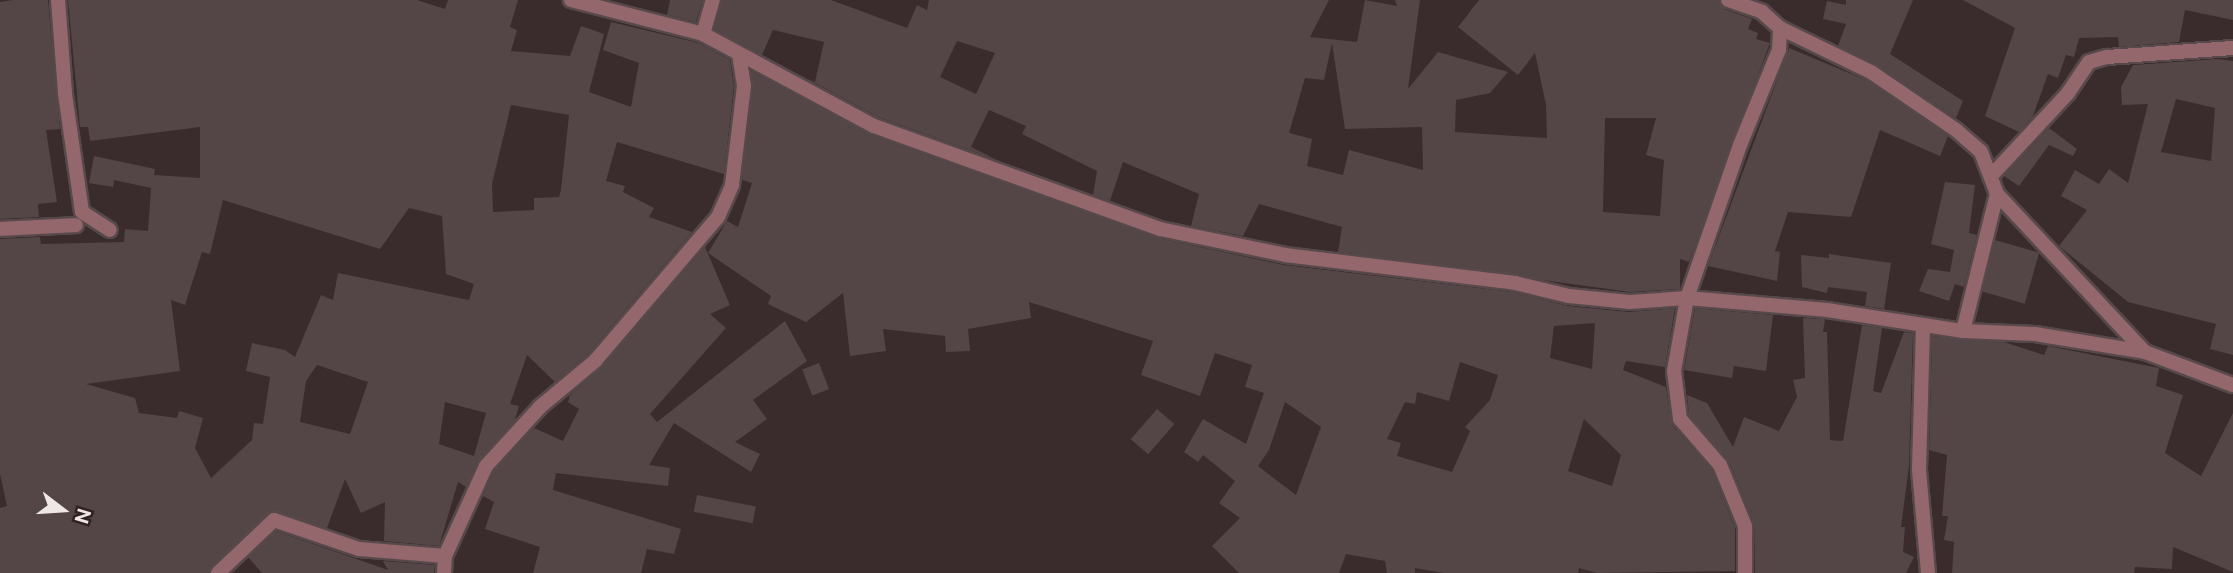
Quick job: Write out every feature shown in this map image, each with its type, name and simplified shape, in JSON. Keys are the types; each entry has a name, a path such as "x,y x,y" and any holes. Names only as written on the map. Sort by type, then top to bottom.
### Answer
{"street":[{"path":"58,0 65,93 82,212 110,230"},
{"path":"571,0 703,34 874,126 1160,229 1285,255 1516,283 1569,296 1630,302 1686,298 1827,310 1963,331 2035,334 2145,352 2233,384"},
{"path":"703,34 713,0"},
{"path":"1728,0 1762,12 1780,28 1871,72 1956,130 1981,152 1997,194 2145,352"},
{"path":"1745,573 1745,526 1735,500 1720,465 1680,418 1674,397 1686,298 1740,145 1779,50 1780,28"},
{"path":"1991,176 2068,93 2089,62 2107,57 2233,48"},
{"path":"444,573 445,556 486,466 540,407 596,361 718,217 732,185 744,86 739,54"},
{"path":"1963,331 1997,194"},
{"path":"0,229 76,225"},
{"path":"1923,326 1919,470 1928,573"},
{"path":"218,573 274,520 359,549 445,556"}],"building":[{"path":"48,0 60,129 46,130 57,202 38,204 39,217 0,219 0,2"},
{"path":"68,0 417,0 445,9 448,0 518,0 510,27 517,30 511,51 570,56 581,26 604,34 589,92 631,107 639,63 603,50 611,22 699,43 730,60 734,86 724,174 617,142 606,181 625,186 623,192 654,208 649,217 692,232 588,354 555,382 527,355 510,404 519,406 515,420 479,460 466,487 458,482 439,546 384,541 385,502 361,513 345,479 327,528 271,511 208,573 0,573 0,508 7,506 0,474 0,239 40,237 41,244 124,242 125,229 148,231 151,188 114,180 113,187 89,183 94,156 155,169 154,175 200,178 200,127 90,141 88,127 80,127","holes":["511,105 569,115 559,197 534,198 534,210 493,212 492,184","223,200 380,249 409,208 442,216 446,274 474,284 469,300 338,273 333,300 321,295 295,357 285,350 252,343 246,371 270,377 263,424 254,423 252,440 211,478 195,448 203,418 179,411 177,418 139,413 135,398 86,384 180,371 171,300 185,305 202,252 210,254","317,365 368,382 350,434 300,422 306,381","445,402 486,413 474,456 439,444"]},
{"path":"670,0 703,0 696,22 667,15"},
{"path":"722,0 831,0 907,28 917,5 927,10 929,0 1329,0 1310,37 1357,42 1365,0 1397,6 1395,0 1420,0 1408,89 1438,52 1508,72 1490,93 1456,100 1455,132 1547,138 1546,105 1535,53 1518,75 1458,27 1479,0 1719,0 1724,9 1752,19 1748,29 1758,33 1756,39 1770,43 1689,262 1680,259 1680,289 1630,292 1338,252 1342,227 1259,204 1243,236 1191,226 1199,194 1123,162 1110,201 1093,195 1097,171 1022,134 1026,126 989,110 971,147 997,160 878,117 808,79 815,82 824,42 773,30 762,55 714,29","holes":["957,41 995,53 976,94 940,77","1332,43 1345,129 1422,127 1423,170 1349,150 1343,175 1307,166 1312,139 1289,133 1305,78 1324,80","1605,118 1656,118 1646,155 1664,160 1660,216 1603,212"]},
{"path":"1846,0 1913,0 1890,54 1963,101 1956,118 1876,64 1838,46 1846,24 1823,19 1827,1 1846,5"},
{"path":"1963,0 2233,0 2233,20 2185,10 2179,42 2119,47 2118,37 2079,38 2074,57 2066,55 2058,78 2048,74 2033,116 2019,132 1985,116 2015,28"},
{"path":"1789,48 1866,80 1948,136 1940,156 1880,130 1851,217 1788,212 1775,251 1780,252 1777,281 1708,266"},
{"path":"2218,59 2233,61 2233,355 2210,349 2216,324 2128,302 2059,246 2087,210 2061,196 2075,170 2099,184 2109,169 2128,183 2148,104 2122,105 2121,87 2133,65","holes":["2176,99 2215,108 2211,161 2161,152"]},
{"path":"751,71 871,135 1158,238 1284,265 1513,292 1568,306 1629,312 1675,308 1665,367 1626,361 1623,370 1666,387 1672,425 1712,470 1735,528 1735,571 1597,573 1579,568 1578,573 1444,573 1415,568 1415,573 1387,573 1385,561 1346,554 1339,573 1239,573 1212,546 1240,518 1219,503 1235,481 1203,455 1198,462 1184,452 1203,419 1246,444 1264,393 1245,387 1252,365 1215,353 1200,396 1141,375 1153,341 1029,302 1031,318 968,329 970,351 946,352 945,336 883,329 886,351 850,356 843,293 806,322 768,304 771,296 708,253 727,221 738,227 752,183 742,180","holes":["1595,323 1592,369 1550,358 1554,326","1460,362 1498,375 1490,400 1465,427 1470,431 1452,472 1397,456 1401,443 1387,439 1405,402 1415,404 1417,392 1449,401","1285,402 1321,427 1296,495 1258,466 1269,450","1584,419 1621,455 1612,486 1568,471"]},
{"path":"2049,128 2077,149 2073,156 2049,145 2019,186 2004,176"},
{"path":"1945,182 1975,185 1969,233 1977,235 1964,287 1955,284 1949,301 1919,291 1928,269 1950,272 1954,250 1931,244"},
{"path":"1995,240 2039,253 2025,304 1980,291"},
{"path":"705,247 730,305 710,314 726,328 650,414 657,422 785,321 807,361 753,400 767,419 735,442 760,454 751,472 674,423 649,465 670,468 668,486 556,473 553,490 681,529 674,554 647,549 641,573 533,573 540,547 485,529 494,502 483,496 494,471 534,428 563,441 579,409 568,402 570,395 602,367"},
{"path":"1829,254 1891,263 1884,309 1865,306 1867,292 1828,287 1827,293 1802,287 1801,255 1829,258"},
{"path":"1695,308 1773,315 1766,371 1734,366 1732,378 1684,370"},
{"path":"1803,318 1825,319 1823,332 1827,332 1830,440 1843,441 1862,325 1882,328 1873,391 1881,393 1904,332 1913,333 1909,466 1901,527 1905,527 1903,552 1914,557 1906,573 1755,573 1754,523 1729,461 1689,415 1687,395 1707,403 1733,447 1744,417 1779,431 1797,397 1793,380 1805,378"},
{"path":"1932,336 2004,342 2044,355 2048,346 2159,368 2156,386 2183,395 2165,453 2201,476 2233,413 2233,572 2173,547 2172,569 2135,567 2134,573 1952,573 1954,542 1944,540 1948,516 1942,516 1947,455 1929,450"},
{"path":"819,363 829,389 812,396 802,369"},
{"path":"1157,409 1174,424 1148,454 1131,439"},
{"path":"697,495 756,506 753,523 694,512"},
{"path":"276,531 388,570 383,561 435,565 434,573 262,573 248,557"}]}
